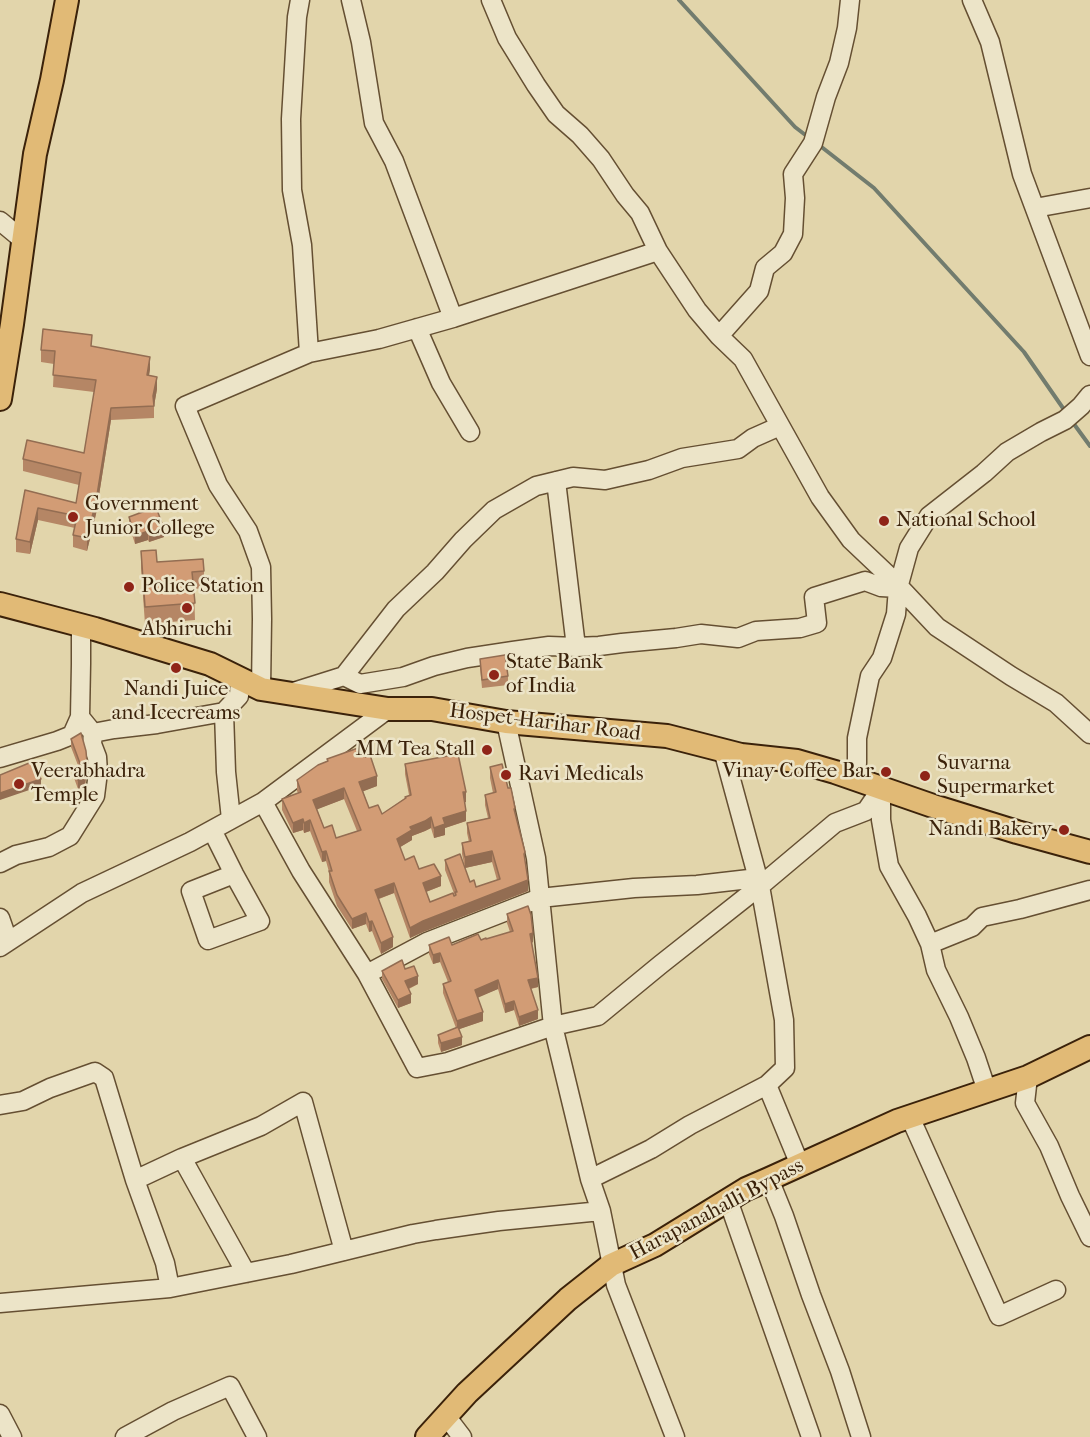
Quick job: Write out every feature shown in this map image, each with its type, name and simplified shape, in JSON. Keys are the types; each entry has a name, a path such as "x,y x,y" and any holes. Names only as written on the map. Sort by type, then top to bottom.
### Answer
{"main road":[{"path":"0,399 8,355 34,154 52,80 67,0"},
{"name":"Hospet-Harihar Road","path":"0,604 210,664 261,689 388,709 432,709 506,722 667,736 741,755 797,761 1017,832 1090,852"},
{"name":"Harapanahalli Bypass","path":"427,1437 467,1393 568,1299 611,1264 655,1245 746,1189 897,1121 1028,1077 1090,1047"}],"street":[{"path":"300,0 291,119 292,190 302,245 309,353"},
{"path":"351,0 361,42 374,123 394,161 453,318"},
{"path":"491,0 507,38 556,114 580,135 601,159 640,213 658,251 697,310 743,359 820,497 851,540 937,627 1056,703 1090,735"},
{"path":"719,336 759,291 765,268 783,254 794,234 793,174 813,143 826,97 839,63 848,28 850,0"},
{"path":"972,0 990,42 1022,174 1086,330 1090,356"},
{"path":"1035,208 1090,198"},
{"path":"0,221 23,240"},
{"path":"261,689 261,567 248,531 218,485 184,406 309,353 379,339 453,318 658,251"},
{"path":"417,328 441,383 470,432"},
{"path":"855,779 857,738 870,676 882,658 896,614 898,588 909,548 929,516 1007,452 1071,415 1090,396"},
{"path":"289,693 344,676 396,609 494,510 537,486 573,477 605,480 649,470 682,458 738,449 753,438 780,426"},
{"path":"556,481 576,647"},
{"path":"344,676 360,684 403,677 467,658 549,646 599,646 701,634 738,638 756,631 800,628 817,623 814,597 865,581 898,588"},
{"path":"0,758 72,735 80,717 81,631 79,625"},
{"path":"93,733 224,712 239,696 240,678"},
{"path":"0,918 4,944 82,893 190,842 264,801 388,709"},
{"path":"224,712 225,772 231,819"},
{"path":"0,863 16,855 49,847 70,836 94,796 98,772 92,744 93,733 80,717"},
{"path":"506,722 536,858 553,1026 590,1179 601,1211 616,1285 675,1437"},
{"path":"590,1179 651,1149 690,1125 767,1085 785,1068 784,1020 759,882 723,750"},
{"path":"264,801 301,871 367,974 417,1068 448,1062 553,1026 598,1016 759,882 835,823 866,811 881,789"},
{"path":"881,789 881,820 889,866 930,944 936,970 963,1027 987,1091"},
{"path":"212,830 234,874"},
{"path":"367,974 427,942 540,898 634,888 759,882"},
{"path":"930,944 972,927 982,916 1020,909 1090,890"},
{"path":"0,1105 23,1101 50,1088 95,1072 104,1078 135,1180 165,1263 170,1288"},
{"path":"1028,1077 1025,1103 1049,1146 1090,1237"},
{"path":"767,1085 800,1165"},
{"path":"135,1180 261,1126 303,1102 344,1251"},
{"path":"910,1117 999,1316 1056,1290"},
{"path":"182,1158 246,1273"},
{"path":"769,1179 840,1371 861,1437"},
{"path":"728,1200 811,1437"},
{"path":"0,1302 170,1288 246,1273 413,1234 499,1221 601,1211"},
{"path":"125,1437 173,1411 230,1386 257,1437"},
{"path":"0,1414 12,1437"},
{"path":"446,1416 462,1437"}],"building":[{"path":"43,329 92,335 91,346 150,357 147,375 157,377 153,396 154,406 111,408 96,501 87,538 73,535 77,516 38,508 30,542 16,539 25,490 76,503 81,473 23,459 27,440 84,453 96,380 53,375 55,351 41,350"},
{"path":"156,507 164,529 149,534 148,531 135,536 129,517"},
{"path":"156,550 157,562 203,559 204,571 192,572 195,603 145,607 141,551"},
{"name":"State Bank of India","path":"505,655 508,676 482,680 480,659"},
{"path":"81,733 87,763 85,778 78,780 74,769 81,766 71,739"},
{"path":"361,747 365,757 370,755 377,776 359,782 369,808 378,805 382,814 411,795 405,764 458,754 466,792 463,792 466,811 443,818 445,824 434,828 431,817 410,827 412,830 397,839 405,860 414,856 419,869 434,864 441,876 423,883 430,902 453,893 454,896 456,895 455,892 457,892 445,860 460,854 470,882 474,880 476,887 500,879 492,851 465,857 462,843 471,841 467,823 490,818 485,795 496,792 490,767 502,764 508,788 511,788 525,852 528,880 410,928 394,883 375,890 393,937 381,943 366,913 352,919 337,895 329,871 332,871 326,851 322,852 310,820 304,823 303,819 293,823 282,799 301,792 297,780 318,765 328,761 327,759","holes":["344,788 361,830 336,838 332,825 324,828 313,800"]},
{"path":"34,761 41,779 0,793 0,775"},
{"path":"528,906 533,933 530,934 538,978 528,980 538,1010 519,1017 514,1001 505,1004 498,980 475,990 483,1012 457,1021 443,984 451,981 440,953 433,955 429,945 449,937 452,945 478,934 481,940 513,931 507,914"},
{"path":"402,960 405,969 414,966 418,976 405,981 411,994 398,1000 382,971"},
{"path":"458,1027 462,1037 441,1043 438,1035"}],"waterway":[{"path":"679,0 795,127 808,137"},
{"path":"819,145 874,188 1024,352 1065,411"},
{"path":"1071,420 1090,446"}],"place":[{"name":"Government Junior College","path":"73,517"},
{"name":"National School","path":"884,521"},
{"name":"Police Station","path":"129,587"},
{"name":"Abhiruchi","path":"187,608"},
{"name":"Nandi Juice and Icecreams","path":"176,668"},
{"name":"State Bank of India","path":"494,675"},
{"name":"MM Tea Stall","path":"487,750"},
{"name":"Vinay Coffee Bar","path":"886,772"},
{"name":"Ravi Medicals","path":"506,775"},
{"name":"Suvarna Supermarket","path":"925,776"},
{"name":"Veerabhadra Temple","path":"19,784"},
{"name":"Nandi Bakery","path":"1064,830"}]}
